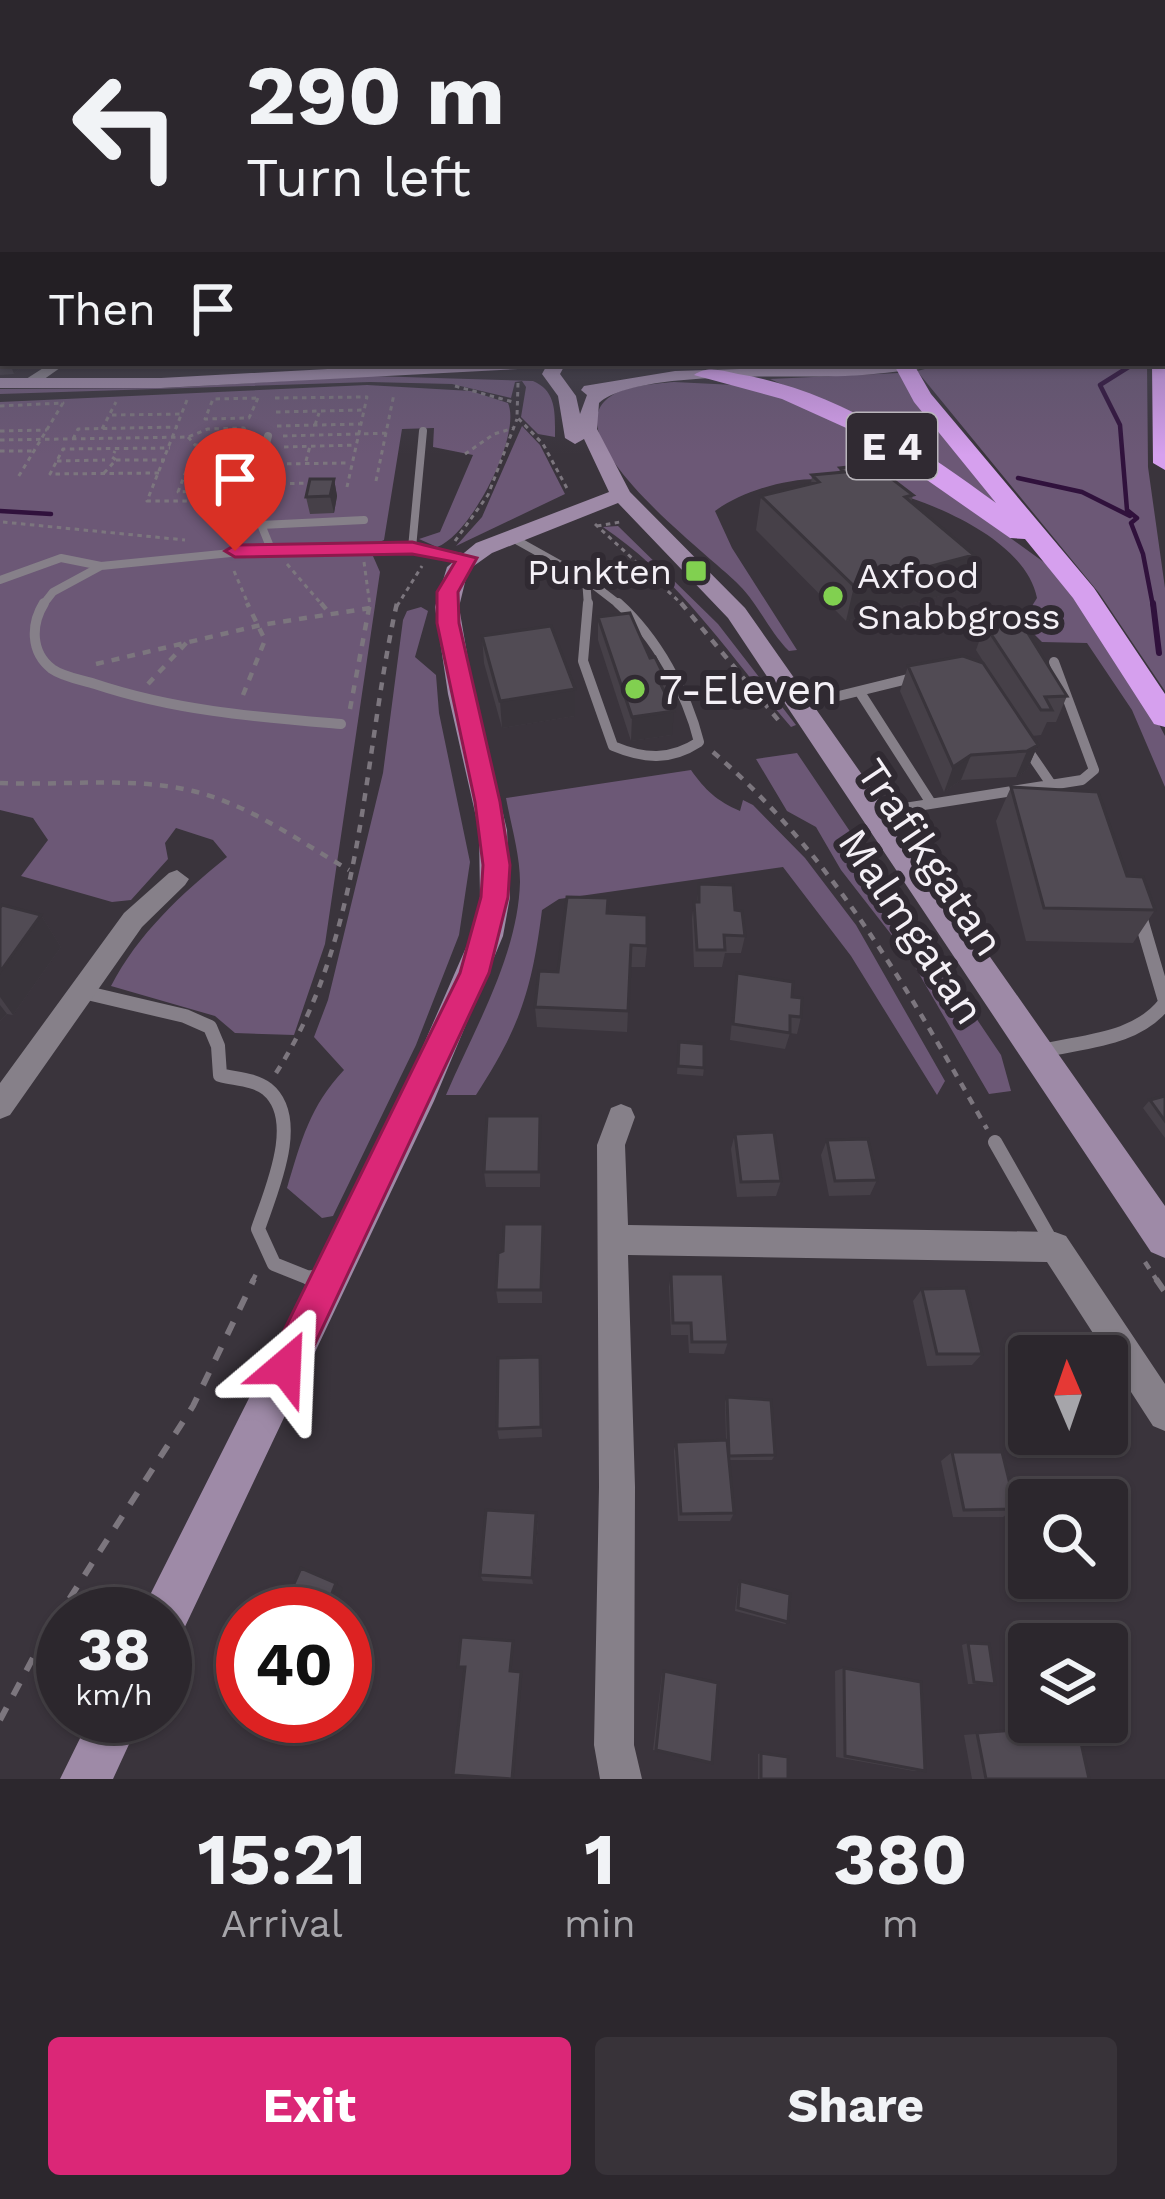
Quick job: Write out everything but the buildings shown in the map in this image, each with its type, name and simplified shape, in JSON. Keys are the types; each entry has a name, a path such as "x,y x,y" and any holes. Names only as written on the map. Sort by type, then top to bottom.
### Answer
{"highway":[{"name":"E 4","path":"910,366 922,397 1026,517 1110,630 1165,717"},
{"path":"1162,366 1165,464"},
{"name":"E 4","path":"705,375 760,382 856,427 941,477 1058,564"}],"main road":[{"path":"0,383 161,383 493,366"},
{"path":"433,370 615,378 890,366"},
{"name":"Trafikgatan","path":"557,375 578,450 604,504 773,672 793,719 872,813 1035,1053 1152,1246"},
{"name":"Trafikgatan","path":"604,504 587,429 590,401 615,378"},
{"path":"179,1587 458,1013 481,955 495,897 493,830 448,623 454,556 604,504"},
{"path":"86,1779 104,1743"}],"street":[{"path":"28,384 55,366"},
{"path":"0,1106 134,920 177,879"},
{"path":"621,1117 610,1145 617,1486 614,1745 621,1779"},
{"path":"612,1240 1054,1247 1165,1414"}],"lane":[{"path":"412,548 423,431"},
{"path":"266,446 251,500 276,549"},
{"path":"261,525 364,520"},
{"path":"508,536 586,579 634,614 658,649 696,724 699,742 684,753 662,758 634,756 613,746 583,661 589,622 586,579"},
{"path":"341,724 230,715 137,698 61,674 39,655 33,634 40,609 53,592 101,566 276,549 412,548 454,556"},
{"path":"0,580 61,558 75,557 101,566"},
{"path":"872,813 1082,780 1094,770 1054,662"},
{"path":"793,719 895,681 932,674"},
{"path":"861,694 931,803"},
{"path":"1016,732 1051,784"},
{"path":"1035,1053 1130,1028 1160,1014 1165,1002 1137,906"},
{"path":"83,992 185,1016 210,1027 218,1046 220,1075 265,1088 279,1104 285,1129 258,1229 274,1264 325,1284"},
{"path":"994,1142 1054,1247"}],"path":[{"path":"265,1088 297,1044 316,1001 376,761 396,608 421,567 454,556 475,518 514,428 518,382"},
{"path":"376,481 394,394"},
{"path":"266,446 278,398 367,397 346,487"},
{"path":"258,398 249,418 228,416 205,419 213,399 258,398"},
{"path":"315,425 324,398"},
{"path":"174,400 190,400 148,500 251,500"},
{"path":"102,429 117,401"},
{"path":"127,428 141,401"},
{"path":"0,406 63,403 17,479"},
{"path":"276,412 364,410"},
{"path":"109,415 184,414"},
{"path":"224,428 228,416"},
{"path":"517,417 604,504 672,592 793,719"},
{"path":"237,456 226,488 178,492 192,457 237,456 315,425 361,424"},
{"path":"73,440 78,429 178,428"},
{"path":"0,440 174,438 224,428 244,428 249,437 241,445 217,446 195,445 188,437"},
{"path":"465,454 494,434 514,428"},
{"path":"0,431 46,430"},
{"path":"266,446 388,434"},
{"path":"266,446 356,445"},
{"path":"201,493 217,446"},
{"path":"266,446 305,464 352,463"},
{"path":"300,483 310,446"},
{"path":"104,473 116,448"},
{"path":"159,472 50,474 63,449 170,448"},
{"path":"0,452 34,451"},
{"path":"57,461 165,460"},
{"path":"185,473 231,472"},
{"path":"255,484 324,483"},
{"path":"3,522 190,540"},
{"path":"276,549 295,578 330,614"},
{"path":"341,724 349,712 370,608 372,582 357,550"},
{"path":"230,715 266,655 261,625 233,574 235,551"},
{"path":"61,674 189,640 370,608"},
{"path":"137,698 189,640"},
{"name":"Malmgatan","path":"699,742 766,804 849,902 896,970 994,1142"},
{"path":"0,783 114,783 192,791 226,802 349,871"},
{"path":"1152,1246 1165,1292"},
{"path":"0,1720 41,1643 194,1406 265,1252"}],"shaded area":[{"path":"937,366 1147,366 1148,467 1165,588 1165,691 1099,593 917,371"},
{"path":"899,373 1020,523 815,399 770,379"},
{"path":"371,376 533,381 551,397 555,437 538,434 521,417 526,387 522,381 515,382 511,398 452,384 370,382 0,394 0,389 165,388"},
{"path":"674,382 755,386 827,417 896,455 1045,563 1072,593 1152,711 1165,736 1165,787 1132,710 1087,643 1042,642 1022,622 1037,598 1026,573 1006,550 980,530 914,499 848,482 808,479 751,492 715,511 732,548 797,650 789,651 739,585 642,496 601,439 597,415 611,396 633,387"},
{"path":"367,385 471,391 508,403 508,437 478,505 450,539 437,547 419,539 440,532 473,455 433,447 434,428 402,429 384,540 369,547 380,572 325,944 294,1035 235,1033 215,1016 111,986 162,916 227,857 213,840 176,828 165,843 168,859 131,900 112,902 21,876 48,840 33,818 0,810 0,402"},
{"path":"522,426 540,445 565,494 456,546 482,517"},
{"path":"618,526 718,624 796,725 791,727 681,595 603,527"},
{"path":"421,607 428,611 415,657 436,675 439,713 470,862 459,935 416,1045 333,1216 322,1218 287,1188 315,1111 344,1070 314,1037 328,1000 383,773 403,620 407,611"},
{"path":"797,753 1001,1055 1011,1091 989,1094 911,960 841,870 816,827 787,811 756,759"},
{"path":"691,770 725,803 740,811 743,800 753,805 805,858 856,925 945,1081 937,1095 851,956 783,867 559,899 542,910 534,963 514,1028 476,1095 446,1095 493,992 512,937 520,872 506,798"}],"waterway":[{"path":"1130,366 1100,385 1120,425 1127,510 1137,518 1131,523 1143,554 1153,606"},
{"path":"1018,478 1082,492 1130,516"},
{"path":"0,511 51,514"},
{"path":"1153,603 1159,653"}],"place":[{"name":"Punkten","path":"696,571"},
{"name":"Axfood Snabbgross","path":"833,596"},
{"name":"7-Eleven","path":"635,689"}],"route":[{"path":"235,551 412,548 467,558 448,592 448,623 488,802 496,865 495,897 475,973 285,1367"}]}
